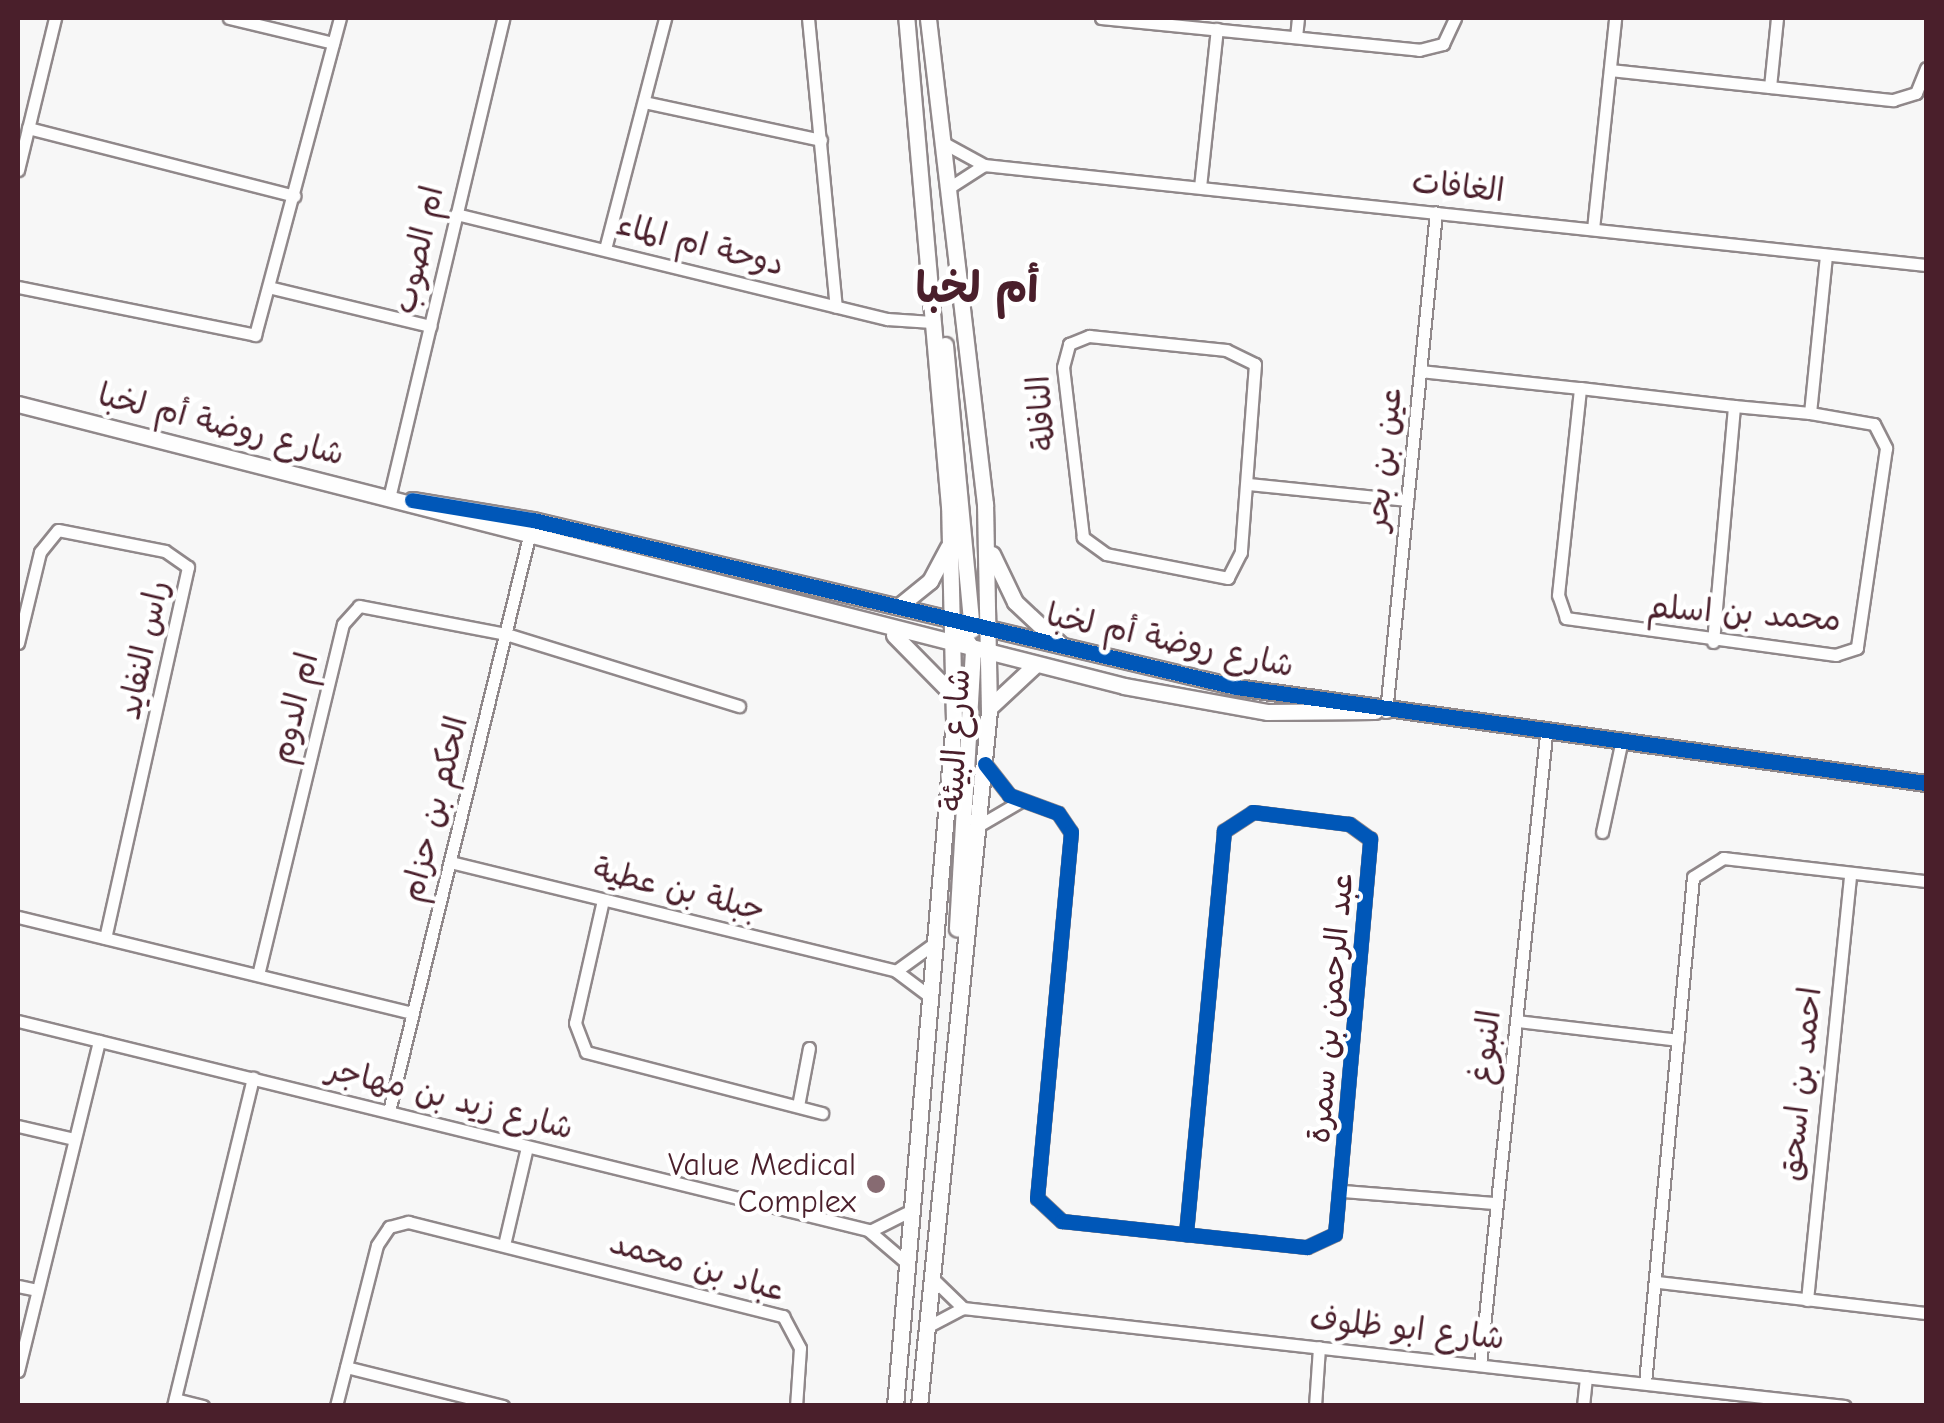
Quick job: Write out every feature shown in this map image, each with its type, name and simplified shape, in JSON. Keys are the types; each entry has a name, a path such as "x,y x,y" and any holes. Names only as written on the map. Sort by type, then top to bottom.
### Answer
{"street":[{"path":"18,170 55,18"},
{"path":"229,18 334,43"},
{"path":"18,287 248,338 272,288 340,18"},
{"name":"ام الصوب","path":"390,494 502,18"},
{"path":"605,250 665,18"},
{"path":"808,18 836,308"},
{"name":"شارع البيئة","path":"906,18 962,623 954,645 938,938 916,1201 923,1330 919,1406"},
{"name":"شارع البيئة","path":"895,1406 920,1271 962,962 988,710 981,652 988,630 987,536 928,18"},
{"path":"1102,18 1432,49 1455,18"},
{"path":"1296,37 1298,18"},
{"path":"1593,229 1615,18"},
{"path":"1770,87 1777,18"},
{"path":"1200,187 1217,29"},
{"path":"1610,70 1906,98 1926,68"},
{"path":"644,102 821,140"},
{"path":"28,128 294,196"},
{"name":"الغافات","path":"942,142 984,165 1926,265"},
{"path":"946,190 984,165"},
{"name":"عين بن بحر","path":"1380,712 1407,500 1436,212"},
{"name":"دوحة ام الماء","path":"456,214 836,308 932,322"},
{"path":"1810,413 1826,255"},
{"path":"272,288 430,326"},
{"path":"932,322 948,365 962,623 981,652 962,962"},
{"name":"النافلة","path":"1089,336 1248,357 1259,383 1248,484 1240,562 1228,578 1088,545 1063,367 1070,344 1089,336"},
{"name":"محمد بن اسلم","path":"1420,371 1580,388 1734,406 1810,413 1866,421 1885,439 1864,640 1836,655 1582,628 1561,611 1580,388"},
{"name":"شارع روضة أم لخبا","path":"18,404 390,494 528,538 1035,665 1219,706 1345,718 1380,712"},
{"path":"1713,642 1734,406"},
{"path":"1248,484 1407,500"},
{"name":"شارع روضة أم لخبا","path":"412,500 533,520 899,606 1072,652 1380,712 1926,783"},
{"name":"الحكم بن حزام","path":"389,1112 533,520"},
{"name":"راس النفايد","path":"18,643 45,541 65,527 174,554 190,578 105,938"},
{"path":"987,536 1015,602 1072,652"},
{"path":"899,606 930,581 952,538"},
{"path":"18,579 32,582"},
{"name":"ام الدوم","path":"258,975 347,616 378,605 506,634"},
{"path":"882,627 954,696"},
{"path":"506,634 739,706"},
{"path":"988,710 1006,683 1035,665"},
{"name":"النبوغ","path":"1480,1365 1546,735"},
{"path":"1602,832 1621,744"},
{"name":"عبد الرحمن بن سمرة","path":"985,764 1021,801 1058,813 1071,832 1037,1198 1062,1221 1186,1234 1318,1246 1335,1234 1372,845 1350,824 1244,812 1224,831 1186,1234"},
{"path":"978,826 1021,801"},
{"name":"جبلة بن عطية","path":"450,862 896,971 932,998"},
{"path":"1644,1383 1658,1282 1693,877 1706,864 1926,881"},
{"name":"احمد بن اسحق","path":"1807,1300 1850,874"},
{"path":"604,900 574,1022 586,1052 822,1112"},
{"path":"18,917 413,1013"},
{"path":"896,971 938,938"},
{"name":"شارع زيد بن مهاجر","path":"18,1021 868,1230 920,1271"},
{"path":"1517,1021 1678,1040"},
{"path":"18,1371 99,1041"},
{"path":"798,1106 809,1048"},
{"path":"203,1406 174,1402 253,1078"},
{"path":"18,1126 74,1139"},
{"path":"504,1245 528,1147"},
{"name":"عبد الرحمن بن سمرة","path":"1342,1191 1495,1203"},
{"path":"868,1230 898,1224 916,1201"},
{"name":"عباد بن محمد","path":"336,1406 389,1226 408,1222 783,1316 800,1348 796,1406"},
{"path":"920,1271 964,1308 923,1330"},
{"path":"1658,1282 1926,1313"},
{"path":"18,1286 37,1290"},
{"name":"شارع ابو ظلوف","path":"964,1308 1844,1406"},
{"path":"1314,1406 1319,1347"},
{"path":"346,1368 499,1405"},
{"path":"1583,1406 1586,1377"}],"cycle path":[{"path":"412,500 533,520 1236,687 1926,783"},
{"path":"985,764 1009,795 1058,813 1071,832 1037,1198 1062,1221 1307,1247 1335,1234 1370,839 1349,824 1253,812 1224,831 1186,1234"}],"place":[{"name":"Value Medical Complex","path":"876,1184"}],"district":[{"name":"أم لخبا","path":"977,289"}]}
